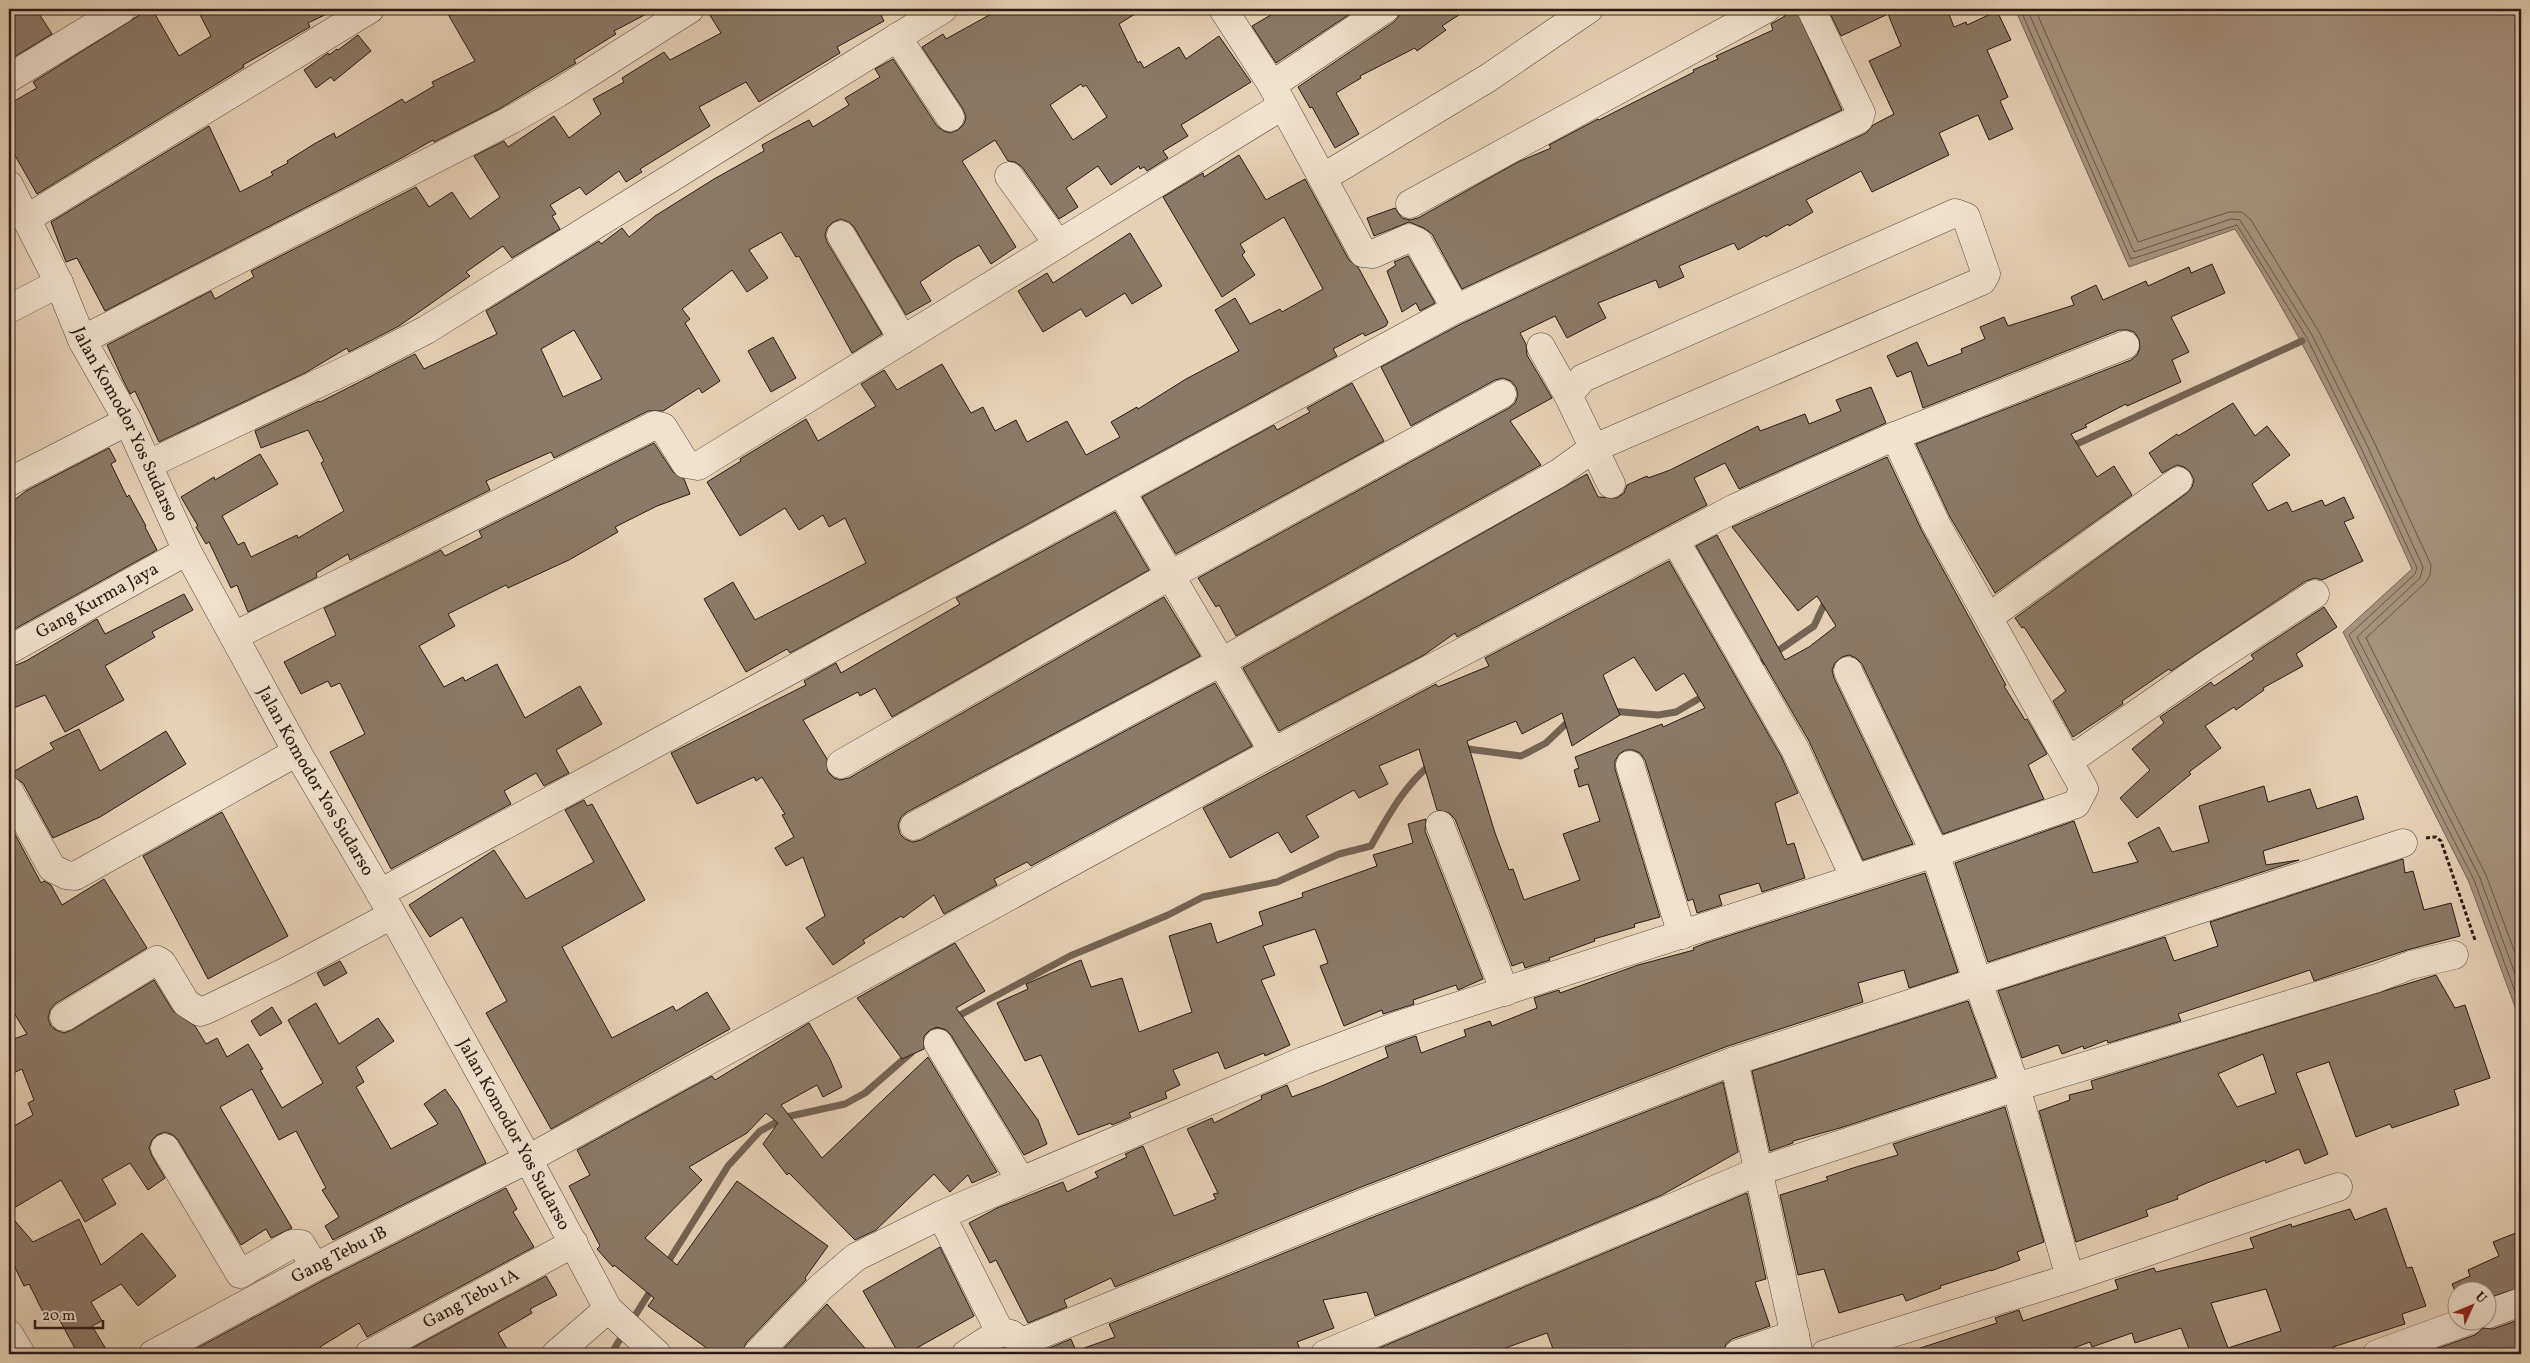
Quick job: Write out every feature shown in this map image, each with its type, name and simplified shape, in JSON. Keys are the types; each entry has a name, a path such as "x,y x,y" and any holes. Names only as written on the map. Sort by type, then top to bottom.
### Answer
{"street":[{"path":"9,78 122,9"},
{"path":"15,201 370,9"},
{"path":"82,340 511,120 558,93 690,9"},
{"path":"149,464 370,359 426,330 943,9"},
{"path":"1222,9 1277,95 1324,177 1363,253 1373,254 1409,238 1414,239 1418,242 1456,309"},
{"path":"234,636 655,425 663,427 686,464 698,466 1058,244 1277,95 1385,9"},
{"path":"1324,177 1488,78 1589,9"},
{"path":"1410,204 1766,9"},
{"path":"64,1017 157,960 162,963 186,1003 200,1012 287,971 386,904 1121,491 1456,309 1858,119 1861,113 1811,9"},
{"path":"897,37 950,117"},
{"path":"1009,176 1058,244"},
{"name":"Jalan Komodor Yos Sudarso","path":"15,201 59,284 82,340 128,421 187,551 297,752 386,904 612,1312 652,1350"},
{"path":"914,826 1223,661 1559,473 1592,449 1982,281 1986,274 1984,265 1966,217 1955,213 1590,373 1568,395"},
{"path":"841,235 903,340"},
{"path":"9,308 59,284"},
{"name":"Gang Tebu 1B","path":"153,1354 315,1267 528,1159 1274,752 1735,508 1895,436 2125,345"},
{"path":"1541,347 1568,395 1592,449 1611,484"},
{"path":"841,764 1169,576 1502,394"},
{"path":"9,482 128,421"},
{"path":"757,1354 821,1287 856,1257 941,1214 1303,1062 1399,1026 1935,853 2076,804 2084,790 1931,513 1895,436"},
{"path":"1989,617 2178,481"},
{"path":"1121,491 1169,576 1223,661 1274,752"},
{"path":"1675,540 1795,750 1855,879"},
{"name":"Gang Kurma Jaya","path":"9,650 187,551"},
{"path":"2069,761 2205,666 2315,594"},
{"path":"1848,671 1935,853 1978,983 2016,1087 2070,1278"},
{"path":"9,791 52,868 66,875 75,876 297,752"},
{"path":"1630,765 1682,935"},
{"path":"1440,825 1505,992"},
{"path":"966,1354 1016,1343 1362,1204 1734,1061 2403,843"},
{"path":"1326,1354 1758,1171 2016,1087 2377,978 2411,965 2454,955"},
{"path":"938,1043 1021,1181"},
{"path":"1734,1061 1797,1344 1738,1354"},
{"path":"165,1148 240,1274 292,1244 301,1244 315,1267"},
{"path":"1825,1354 2070,1278 2338,1188"},
{"path":"941,1214 1016,1343"},
{"name":"Gang Tebu 1A","path":"369,1354 574,1243"},
{"path":"2498,1310 2521,1302"},
{"path":"556,1354 612,1312"},
{"path":"2376,1354 2448,1328"},
{"path":"9,1334 21,1354"}],"path":[{"path":"2403,843 2436,837 2441,841 2476,944 2473,950 2454,955"}],"water":[{"path":"2015,9 2521,9 2521,1023 2469,882 2343,632 2412,569 2330,396 2284,312 2235,229 2129,267"}],"building":[{"path":"23,9 36,9 52,34 9,60 9,18"},
{"path":"149,9 152,9 179,56 211,36 197,9 337,9 308,23 310,27 243,65 244,67 37,194 9,145 9,104 37,88 33,82"},
{"path":"445,9 656,9 614,31 616,34 574,60 576,63 499,109 434,142 433,140 398,160 105,311 77,258 66,262 51,222 209,126 240,192 273,175 271,172 288,163 287,161 314,144 334,133 336,138 402,99 405,103 434,86 432,82 475,61"},
{"path":"706,9 878,9 884,21 837,47 840,53 759,102 746,82 699,107 710,126 640,169 642,172 626,182 619,171 586,195 580,187 550,205 556,214 552,216 560,229 512,258 503,246 466,272 470,276 399,326 349,352 347,348 305,373 159,442 135,391 130,394 107,345 211,291 215,299 254,277 251,271 416,187 429,207 452,192 470,219 500,197 474,156 504,141 508,147 554,116 569,138 601,114 593,99 624,82 622,78 664,52 670,60 721,33"},
{"path":"1000,9 1143,9 1119,24 1138,63 1140,61 1144,68 1179,47 1186,59 1219,36 1251,82 1181,125 1188,136 1163,151 1168,158 1147,171 1144,167 1140,169 1139,166 1111,185 1098,166 1066,188 1078,207 1059,219 1022,167 1015,162 1008,161 995,140 962,161 1016,247 991,264 979,245 954,259 920,282 931,301 906,315 854,227 849,222 841,219 833,222 827,228 825,235 827,242 882,334 852,353 799,256 796,257 781,232 749,250 768,278 747,292 732,270 682,309 690,319 685,323 720,381 702,393 699,388 663,411 648,411 554,458 551,452 486,481 490,490 350,560 348,554 316,573 317,577 248,612 237,585 231,588 209,542 206,544 181,497 214,477 215,480 260,454 278,484 222,516 238,545 244,542 251,557 297,535 298,538 344,511 321,463 324,461 308,430 261,448 255,431 320,402 415,354 424,369 497,334 486,311 599,241 601,244 622,228 629,237 655,216 714,179 764,151 762,145 809,120 813,127 849,105 845,98 880,77 875,69 893,59 937,126 950,133 958,130 964,124 966,117 963,109 922,47 943,34 946,39","holes":["1081,84 1083,87 1086,85 1107,117 1073,140 1050,105","574,330 602,379 563,397 541,349"]},
{"path":"1281,9 1351,9 1353,12 1276,63 1252,26"},
{"path":"1400,9 1468,9 1442,26 1446,30 1417,51 1415,48 1360,76 1361,78 1336,93 1359,134 1335,148 1312,107 1310,108 1298,87 1394,22 1399,16"},
{"path":"1782,9 1796,9 1842,110 1462,289 1432,234 1424,228 1409,222 1374,236 1367,218 1395,208 1402,218 1410,220 1418,218 1518,162 1551,148 1549,145 1598,119 1718,59 1716,56 1773,30 1771,24 1785,16"},
{"path":"1828,9 1947,9 1954,27 1966,22 1967,25 1997,11 2011,40 1987,50 2008,97 2000,101 2013,129 1989,140 1978,115 1939,133 1949,155 1872,192 1861,171 1806,200 1813,212 1789,226 1788,224 1738,250 1734,243 1679,266 1684,277 1659,288 1656,280 1598,303 1606,318 1567,338 1555,316 1520,333 1526,344 1527,355 1552,398 1510,421 1541,465 1236,636 1219,605 1216,607 1198,578 1509,408 1515,403 1518,395 1516,387 1511,381 1503,378 1495,380 1411,426 1381,367 1463,323 1866,133 1873,125 1894,114 1869,61 1901,46 1888,14 1841,36"},
{"path":"358,35 371,51 334,81 331,77 316,88 304,70 328,53 329,55 338,50"},
{"path":"1239,155 1266,200 1305,179 1349,260 1358,267 1388,322 1386,326 1365,336 1363,333 1333,349 1337,356 790,653 787,649 746,672 704,599 733,582 755,620 866,563 845,518 829,527 823,515 799,530 785,508 740,536 707,482 741,461 740,459 806,419 818,441 876,406 861,384 884,370 897,390 942,364 971,413 983,407 995,431 1016,420 1027,442 1067,421 1086,455 1120,437 1111,422 1137,407 1138,409 1186,379 1239,351 1215,310 1235,298 1250,324 1280,309 1282,312 1323,289 1284,217 1240,244 1245,252 1242,255 1255,275 1222,297 1163,197 1203,173 1204,177"},
{"path":"1130,233 1162,286 1132,304 1125,293 1086,317 1081,309 1043,332 1018,291 1047,273 1053,283"},
{"path":"1408,256 1435,303 1420,311 1416,303 1402,312 1387,271 1396,265 1394,262"},
{"path":"2212,264 2225,293 2171,317 2189,352 2172,360 2181,382 2127,406 2126,404 2085,425 2087,427 2071,434 2097,477 2114,466 2132,495 1995,593 1950,517 1916,444 2131,360 2137,355 2140,348 2139,339 2134,332 2119,330 1923,408 1911,371 1897,377 1887,356 1917,342 1928,366 1962,353 1961,349 1985,339 1980,327 2004,317 2008,326 2074,305 2071,297 2096,285 2103,300 2146,281 2148,286 2189,267 2191,273"},
{"path":"773,337 796,378 771,392 748,351"},
{"path":"1352,383 1384,441 1176,554 1142,497 1274,425 1277,430 1310,412 1307,408"},
{"path":"1871,387 1886,423 1739,489 1725,463 1694,478 1707,505 1457,637 1455,633 1424,655 1279,731 1243,668 1587,474 1598,497 1617,498 1624,493 1627,485 1647,476 1648,478 1670,470 1758,426 1760,431 1805,414 1809,424 1841,411 1836,400"},
{"path":"2233,403 2255,436 2267,426 2290,455 2252,484 2268,511 2287,502 2292,512 2322,500 2325,506 2344,497 2354,518 2344,522 2363,561 2322,580 2315,578 2306,581 2171,671 2169,669 2122,701 2123,704 2073,737 2053,701 2066,691 2024,627 2022,628 2015,618 2187,493 2192,487 2194,480 2190,472 2184,467 2177,465 2162,473 2149,453 2177,434 2178,436"},
{"path":"654,443 673,472 684,479 690,494 657,506 615,527 618,532 569,560 508,588 506,585 448,614 455,626 419,646 444,687 463,677 465,681 497,664 525,718 580,686 602,724 556,750 569,773 544,786 536,773 504,791 511,804 391,869 330,752 365,734 340,683 331,687 328,681 301,694 284,662 336,635 324,608 441,550 445,556 482,537 479,531"},
{"path":"109,448 116,461 111,464 127,497 129,495 146,526 157,550 11,631 9,627 9,504 26,491"},
{"path":"1887,457 1922,531 2006,685 2004,686 2025,720 2027,719 2047,754 2028,765 2044,799 1943,834 1862,664 1856,658 1849,655 1842,657 1835,663 1832,670 1834,678 1913,844 1863,860 1809,741 1696,546 1717,535 1785,660 1809,647 1836,626 1817,596 1798,611 1732,527"},
{"path":"1115,512 1149,570 892,717 875,688 860,696 858,692 803,720 827,759 828,772 834,778 840,780 849,778 1164,597 1200,656 907,812 901,817 898,825 900,834 905,839 913,842 921,840 1215,683 1252,746 1031,866 1027,862 994,879 997,885 944,914 934,895 903,918 901,916 863,940 865,943 833,965 806,928 825,916 803,857 786,866 775,848 794,837 782,815 785,814 762,777 756,781 754,777 697,804 671,753 806,685 804,681 836,663 841,673 960,604 956,598"},
{"path":"1669,561 1781,756 1798,793 1775,803 1787,845 1794,843 1805,878 1762,892 1759,883 1719,895 1722,905 1697,913 1693,899 1688,901 1645,760 1640,753 1633,750 1626,750 1619,754 1615,761 1615,769 1660,917 1634,924 1635,927 1594,939 1595,941 1549,958 1550,960 1525,968 1523,962 1512,966 1455,819 1449,813 1437,810 1419,749 1379,766 1388,784 1359,798 1354,790 1306,816 1319,837 1291,853 1278,832 1230,858 1203,808 1436,684 1438,687 1489,666 1485,658","holes":["1634,657 1656,691 1684,673 1705,708 1663,727 1662,724 1575,757 1579,768 1574,770 1579,787 1588,784 1600,821 1563,834 1580,880 1524,900 1513,869 1509,870 1495,833 1467,741 1516,721 1522,734 1562,713 1572,746 1620,715 1603,675"]},
{"path":"184,594 193,610 152,632 155,637 105,666 124,700 65,732 45,695 9,710 9,668 26,661 97,619 105,634"},
{"path":"2324,607 2337,627 2296,654 2303,666 2263,688 2264,690 2236,710 2234,707 2205,726 2221,748 2189,772 2191,774 2137,818 2120,798 2150,770 2132,749 2164,723 2160,717 2211,682 2214,686 2254,659 2251,655"},
{"path":"79,729 100,771 166,731 186,764 100,817 53,838 23,783 9,774 54,749 50,743"},
{"path":"2264,786 2268,802 2310,789 2317,809 2357,796 2364,819 2263,851 2266,865 2299,860 1988,962 1955,863 2074,821 2093,873 2138,862 2128,843 2159,827 2172,852 2209,842 2199,806"},
{"path":"584,800 587,806 592,804 645,900 562,947 612,1038 673,1006 676,1011 707,992 730,1029 551,1129 486,1013 507,1001 462,917 430,937 409,905 494,850 526,899 594,862 565,810"},
{"path":"222,812 288,936 208,979 143,856"},
{"path":"1426,819 1425,831 1483,979 1458,990 1456,985 1413,1000 1414,1004 1383,1014 1382,1010 1344,1026 1320,966 1328,963 1315,929 1263,946 1275,975 1261,980 1290,1045 1265,1056 1264,1053 1225,1069 1218,1052 1173,1070 1180,1085 1165,1092 1167,1098 1129,1113 1131,1117 1112,1125 1111,1123 1078,1135 1041,1055 1025,1061 997,1003 1028,989 1026,984 1081,960 1091,987 1122,978 1139,1032 1192,1012 1169,936 1211,923 1217,943 1263,925 1259,912 1303,897 1302,893 1377,866 1373,855 1413,843 1408,824"},
{"path":"9,823 41,883 44,881 51,885 62,905 104,879 147,948 55,1004 50,1010 48,1018 51,1026 56,1030 64,1033 72,1030 154,980 173,1011 195,1026 206,1044 217,1038 227,1057 248,1044 263,1069 260,1070 282,1108 323,1083 288,1020 316,1003 339,1044 378,1018 394,1041 356,1067 364,1082 356,1087 391,1149 438,1124 424,1104 445,1089 459,1109 486,1163 333,1240 325,1226 339,1217 322,1190 326,1188 296,1131 279,1140 252,1089 220,1107 292,1228 271,1238 266,1229 241,1245 178,1140 173,1135 165,1132 157,1135 152,1140 149,1148 165,1178 148,1190 130,1163 102,1179 116,1204 85,1222 61,1180 9,1211 9,1129 33,1115 28,1103 34,1100 22,1069 9,1075 9,1041 27,1034 9,1005"},
{"path":"2403,859 2405,873 2413,871 2424,910 2451,903 2460,936 2407,950 2314,981 2310,970 2178,1014 2181,1021 2108,1043 2107,1040 2084,1049 2083,1046 2062,1054 2058,1045 2022,1058 1998,991 2165,937 2174,961 2218,946 2210,922"},
{"path":"1925,873 1958,972 1909,988 1904,970 1858,983 1863,1002 1728,1046 1356,1189 1115,1287 1111,1278 1064,1300 1067,1307 1028,1323 996,1260 990,1263 969,1223 997,1208 1063,1182 1067,1192 1098,1177 1095,1172 1127,1157 1125,1154 1143,1146 1174,1216 1216,1199 1213,1194 1218,1193 1187,1129 1212,1118 1214,1123 1262,1099 1261,1096 1287,1085 1292,1097 1324,1085 1388,1057 1385,1047 1404,1040 1416,1036 1421,1053 1466,1036 1464,1030 1490,1021 1492,1026 1537,1008 1534,998 1559,990 1560,993 1638,965 1694,950 1693,948 1706,943"},
{"path":"955,943 985,991 956,1008 1038,1120 1047,1144 1024,1155 951,1035 946,1030 937,1027 930,1030 924,1036 924,1049 902,1059 857,998"},
{"path":"340,961 347,973 324,986 317,973"},
{"path":"2436,975 2455,1008 2465,1005 2490,1078 2454,1090 2459,1105 2392,1128 2390,1124 2356,1137 2329,1062 2296,1073 2328,1154 2305,1164 2299,1149 2266,1163 2265,1160 2177,1196 2178,1199 2146,1210 2148,1216 2076,1242 2039,1111 2070,1100 2069,1095 2093,1089 2091,1081","holes":["2263,1054 2276,1093 2237,1107 2218,1074"]},
{"path":"1968,1001 1996,1077 1840,1128 1793,1141 1793,1143 1770,1151 1752,1071"},
{"path":"272,1007 282,1023 260,1036 251,1021"},
{"path":"809,1023 830,1059 842,1087 823,1097 817,1085 781,1105 822,1158 928,1057 997,1172 972,1183 968,1175 950,1192 934,1174 876,1230 855,1240 789,1173 787,1175 763,1144 778,1123 766,1113 747,1133 689,1167 702,1180 645,1238 677,1265 737,1181 828,1246 805,1278 806,1280 746,1343 742,1354 715,1354 648,1306 654,1298 614,1265 613,1267 597,1249 600,1246 569,1186 590,1175 577,1150 712,1076 715,1080"},
{"path":"1723,1082 1738,1152 1662,1195 1375,1316 1367,1292 1323,1300 1334,1328 1297,1342 1302,1354 1043,1354 1042,1351 1071,1339 1076,1351 1115,1337 1109,1324 1368,1219"},
{"path":"2005,1107 2044,1242 2017,1252 2020,1260 1940,1286 1941,1288 1906,1301 1903,1294 1839,1313 1824,1269 1798,1275 1780,1195 1828,1180 1826,1177 1898,1155 1893,1144"},
{"path":"506,1188 517,1209 513,1212 534,1247 367,1337 359,1323 320,1347 324,1354 186,1354 322,1281"},
{"path":"1747,1193 1766,1279 1755,1282 1770,1326 1732,1339 1726,1344 1723,1354 1555,1354 1547,1333 1489,1354 1365,1354"},
{"path":"2386,1208 2407,1268 2412,1267 2426,1306 2402,1314 2405,1324 2333,1347 2336,1354 2191,1354 2181,1328 2135,1343 2132,1333 2092,1347 2090,1342 2057,1354 1912,1354 1911,1351 1997,1323 1995,1318 2019,1310 2023,1321 2118,1289 2115,1280 2154,1268 2156,1272 2254,1248 2250,1238 2291,1224 2292,1227 2350,1209 2355,1220","holes":["2266,1289 2281,1331 2228,1348 2211,1303"]},
{"path":"9,1214 33,1242 79,1219 101,1265 142,1233 176,1276 138,1306 121,1284 91,1302 102,1321 92,1326 109,1354 78,1354 58,1317 48,1322 29,1284 24,1286 9,1255"},
{"path":"2521,1231 2521,1287 2498,1295 2498,1280 2461,1280 2470,1276 2468,1270 2499,1256 2493,1242"},
{"path":"940,1247 974,1316 906,1354 899,1354 863,1291"},
{"path":"546,1276 557,1295 530,1309 532,1313 498,1333 510,1354 401,1354"},
{"path":"827,1304 870,1354 778,1354"},
{"path":"2521,1319 2521,1354 2427,1354 2427,1352 2475,1335 2481,1330 2498,1330 2498,1327"}],"waterway":[{"path":"2070,447 2302,341"},
{"path":"1753,668 1814,626 1827,598"},
{"path":"1611,711 1658,715 1676,712 1707,694"},
{"path":"1461,751 1468,749 1521,756 1546,743 1572,718"},
{"path":"932,1035 947,1022 1070,956 1168,915 1203,897 1277,882 1339,854 1371,846 1390,813 1405,792 1431,764"},
{"path":"665,1267 728,1166 760,1131 786,1117 845,1104 865,1093 912,1052"},
{"path":"631,1322 653,1287"},
{"path":"611,1354 625,1331"}]}
